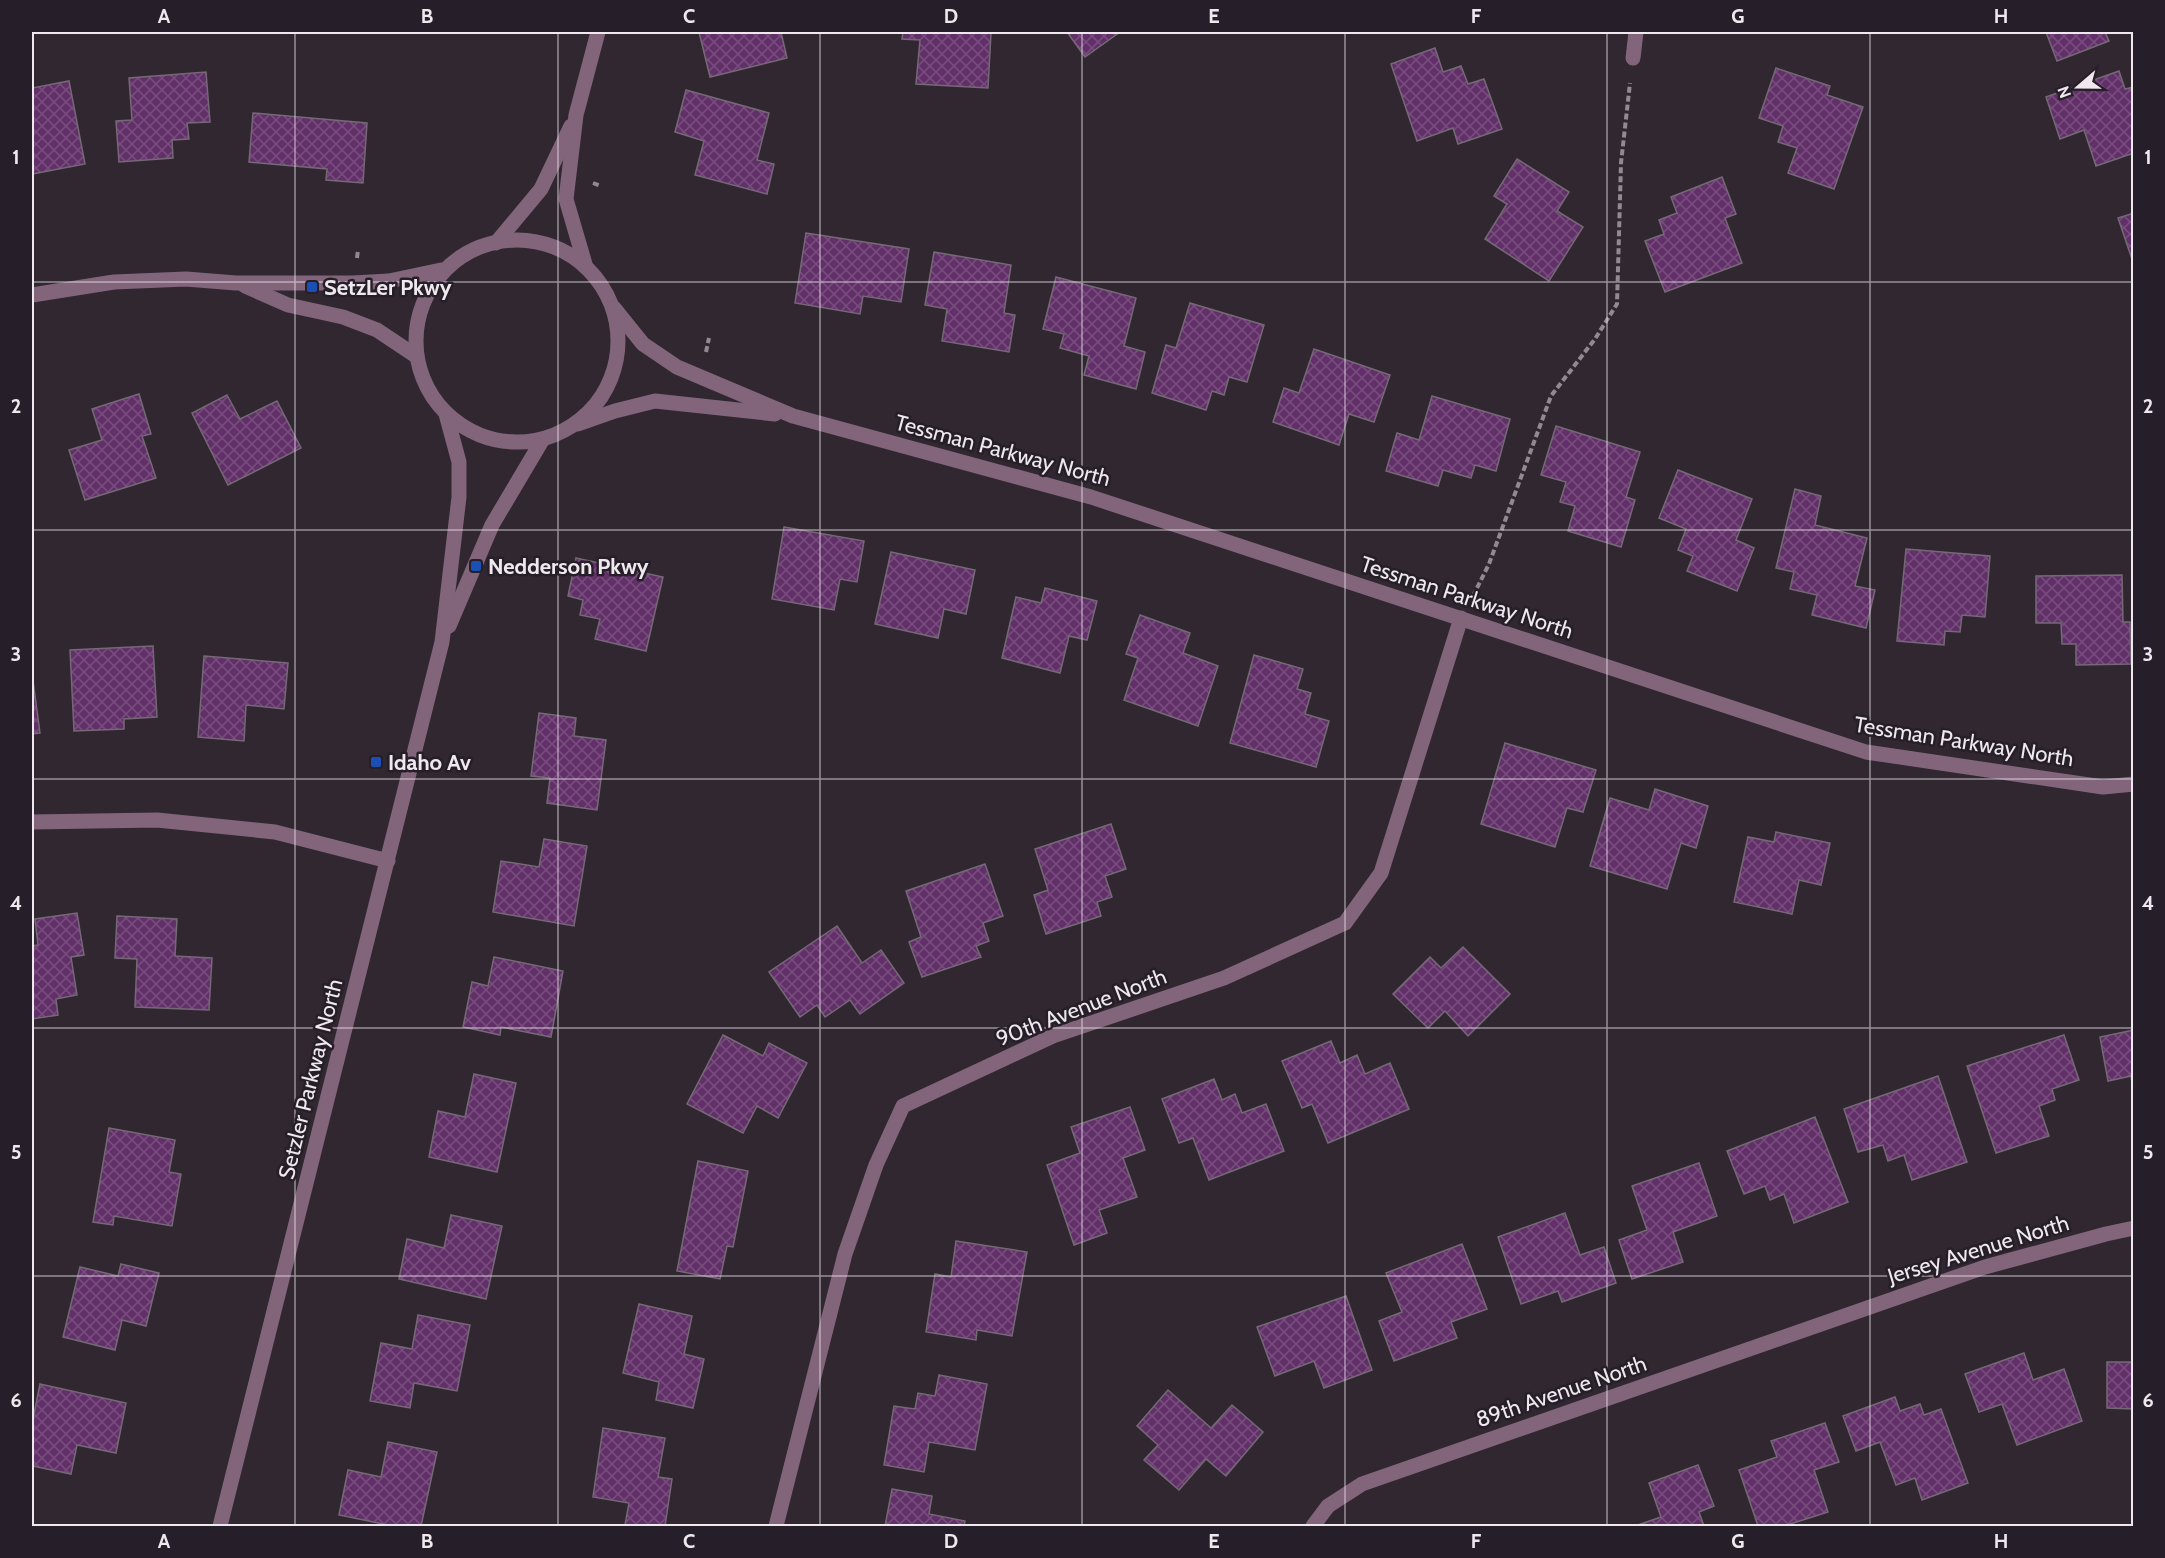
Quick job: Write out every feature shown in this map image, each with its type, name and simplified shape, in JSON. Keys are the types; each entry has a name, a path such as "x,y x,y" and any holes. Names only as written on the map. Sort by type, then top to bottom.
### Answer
{"street":[{"path":"585,264 566,199 576,115 597,32"},
{"path":"1633,58 1636,32"},
{"path":"496,243 541,189 576,115"},
{"path":"32,295 114,282 186,279 236,283 389,281 441,270 467,254 496,243 527,240 556,248 585,264 600,281 614,308 618,358 607,390 578,424 543,439 508,443 475,434 446,414 427,386 416,356 420,308 441,270"},
{"path":"236,283 288,304 343,317 377,330 416,356"},
{"name":"Tessman Parkway North","path":"614,308 643,344 677,367 793,416 1091,497 1866,752 2103,787 2133,784"},
{"name":"Tessman Parkway North","path":"578,424 615,411 655,401 793,416"},
{"name":"Setzler Parkway North","path":"220,1527 442,642 459,497 459,462 446,414"},
{"name":"Setzler Parkway North","path":"442,642 492,525 543,439"},
{"name":"90th Avenue North","path":"776,1527 845,1254 876,1165 903,1106 1053,1036 1224,978 1345,922 1381,873 1461,618"},
{"path":"32,822 157,820 275,832 388,861"},
{"name":"Jersey Avenue North","path":"1838,1319 1985,1267 2133,1228"},
{"name":"89th Avenue North","path":"1313,1527 1328,1506 1362,1484 1838,1319"}],"path":[{"path":"1461,618 1489,564 1551,396 1595,339 1617,304 1621,163 1633,58"}],"building":[{"path":"699,32 781,32 787,58 710,77"},
{"path":"903,32 991,33 988,88 916,84 920,40 902,39"},
{"path":"1067,32 1120,32 1085,57"},
{"path":"2046,32 2105,32 2109,41 2057,61"},
{"path":"1435,48 1443,72 1461,66 1468,84 1484,79 1502,129 1458,144 1453,128 1417,141 1391,64"},
{"path":"1776,68 1830,86 1827,95 1863,107 1834,189 1788,173 1797,148 1778,142 1783,126 1759,118"},
{"path":"2119,71 2125,89 2134,87 2134,153 2096,166 2084,130 2060,139 2046,97"},
{"path":"206,72 210,122 187,123 189,139 172,140 173,158 119,162 116,121 132,120 129,78"},
{"path":"69,81 85,164 32,174 32,88"},
{"path":"686,90 769,113 757,160 774,164 767,194 695,175 704,141 675,132"},
{"path":"253,113 367,123 363,183 326,180 327,169 249,162"},
{"path":"1517,159 1569,192 1557,211 1583,227 1549,281 1485,239 1507,204 1494,196"},
{"path":"1722,177 1736,214 1725,218 1742,263 1665,292 1645,241 1664,234 1659,220 1677,213 1671,197"},
{"path":"2134,213 2134,265 2118,218"},
{"path":"806,233 909,249 901,302 863,296 860,314 795,303"},
{"path":"934,252 1011,265 1004,313 1015,315 1009,352 942,341 947,309 925,305"},
{"path":"1056,277 1136,298 1124,346 1145,352 1136,389 1084,375 1089,356 1060,348 1064,334 1043,329"},
{"path":"1190,303 1264,325 1247,382 1229,377 1224,395 1212,391 1206,410 1152,393 1166,345 1176,348"},
{"path":"1314,349 1390,375 1374,422 1349,414 1339,445 1273,422 1284,388 1299,393"},
{"path":"139,394 151,434 142,436 156,478 85,500 69,450 102,440 92,409"},
{"path":"227,395 240,419 277,401 301,448 228,485 192,413"},
{"path":"1432,396 1510,419 1496,471 1475,465 1471,478 1443,470 1438,486 1386,471 1397,433 1419,440"},
{"path":"1556,426 1640,452 1626,497 1635,500 1621,547 1568,531 1575,506 1560,502 1566,482 1541,475"},
{"path":"1678,470 1752,499 1736,540 1754,548 1737,591 1687,571 1693,556 1678,550 1686,529 1659,518"},
{"path":"1795,489 1821,496 1815,525 1867,538 1855,586 1875,590 1866,628 1812,615 1817,595 1790,589 1794,572 1776,568"},
{"path":"784,527 864,541 857,582 840,579 834,610 772,599"},
{"path":"1906,549 1990,556 1985,617 1962,615 1960,632 1945,631 1944,645 1897,641"},
{"path":"891,552 975,570 966,614 944,609 938,638 875,624"},
{"path":"576,558 663,577 646,651 595,639 600,619 580,615 583,600 568,596"},
{"path":"2122,575 2123,622 2130,622 2131,664 2076,665 2076,644 2062,644 2061,623 2036,623 2036,576"},
{"path":"1045,588 1097,601 1087,640 1069,636 1060,673 1002,658 1016,597 1041,603"},
{"path":"1140,615 1190,633 1183,653 1218,666 1198,726 1124,700 1138,658 1126,654"},
{"path":"153,646 157,717 124,719 124,729 74,731 70,650"},
{"path":"1254,655 1303,669 1297,689 1311,693 1305,714 1329,721 1316,767 1230,743"},
{"path":"204,656 288,663 284,709 246,705 244,741 198,737"},
{"path":"32,673 40,733 32,734"},
{"path":"539,713 576,718 574,736 606,740 597,810 547,803 550,778 531,776"},
{"path":"1505,743 1596,770 1583,812 1567,808 1555,847 1481,824"},
{"path":"1655,789 1708,806 1696,848 1681,843 1667,889 1590,866 1610,798 1649,810"},
{"path":"1111,824 1126,869 1105,876 1112,897 1097,902 1101,916 1046,934 1034,895 1048,890 1035,849"},
{"path":"1776,832 1830,843 1821,885 1799,880 1792,914 1734,902 1748,837 1774,842"},
{"path":"544,839 587,846 574,926 493,912 501,861 539,867"},
{"path":"985,864 1003,916 983,923 989,941 976,946 981,957 922,977 909,942 921,937 906,891"},
{"path":"77,913 84,955 71,957 77,995 56,999 58,1015 32,1019 32,946 38,945 35,919"},
{"path":"117,916 177,919 175,956 212,958 209,1010 135,1007 137,959 115,958"},
{"path":"837,926 862,963 881,950 904,983 860,1014 850,1000 825,1017 817,1005 800,1017 769,972"},
{"path":"1463,947 1510,994 1468,1036 1445,1011 1428,1028 1393,994 1430,957 1441,968"},
{"path":"494,957 563,971 551,1037 501,1027 500,1035 463,1027 472,982 488,986"},
{"path":"2134,1030 2133,1090 2131,1076 2108,1081 2100,1037"},
{"path":"723,1035 763,1056 769,1043 807,1063 778,1118 757,1106 743,1133 687,1104"},
{"path":"2064,1035 2079,1080 2052,1089 2055,1100 2039,1106 2049,1136 1996,1153 1967,1066"},
{"path":"1331,1041 1340,1063 1357,1055 1365,1074 1390,1063 1409,1109 1328,1143 1312,1104 1302,1108 1282,1061"},
{"path":"474,1074 516,1083 497,1172 429,1157 438,1111 465,1117"},
{"path":"1938,1076 1967,1162 1912,1180 1904,1155 1888,1161 1883,1145 1858,1152 1844,1109"},
{"path":"1214,1079 1222,1100 1235,1094 1242,1113 1266,1104 1284,1151 1209,1180 1193,1138 1179,1143 1162,1099"},
{"path":"1130,1107 1145,1150 1123,1158 1137,1197 1099,1210 1107,1233 1074,1245 1047,1165 1080,1153 1071,1127"},
{"path":"1815,1117 1848,1202 1794,1223 1784,1194 1770,1200 1765,1186 1744,1194 1727,1151"},
{"path":"109,1128 175,1140 169,1172 181,1174 172,1226 114,1216 113,1225 93,1222"},
{"path":"698,1161 748,1171 733,1247 727,1246 720,1279 677,1271"},
{"path":"1699,1163 1717,1216 1673,1232 1683,1262 1632,1279 1619,1240 1647,1230 1632,1186"},
{"path":"1565,1213 1580,1255 1604,1247 1616,1283 1562,1302 1558,1291 1521,1304 1498,1237"},
{"path":"451,1215 502,1226 486,1299 399,1279 407,1239 444,1248"},
{"path":"956,1241 1027,1252 1012,1336 977,1330 976,1340 926,1332 935,1274 951,1277"},
{"path":"1462,1244 1487,1309 1451,1322 1457,1338 1394,1361 1379,1321 1402,1312 1386,1273"},
{"path":"121,1264 159,1273 146,1326 122,1320 115,1350 63,1337 80,1267 118,1276"},
{"path":"1346,1296 1372,1370 1324,1388 1314,1361 1275,1376 1257,1327"},
{"path":"639,1304 692,1316 684,1354 704,1359 693,1408 656,1400 659,1382 623,1373"},
{"path":"418,1315 470,1325 457,1391 414,1383 410,1408 370,1401 381,1343 412,1349"},
{"path":"2133,1349 2134,1409 2107,1408 2107,1362 2133,1362"},
{"path":"2024,1353 2033,1380 2064,1369 2082,1421 2017,1445 2002,1404 1979,1412 1965,1374"},
{"path":"939,1375 987,1384 975,1450 929,1442 924,1472 884,1465 894,1406 915,1409 918,1393 935,1396"},
{"path":"40,1384 126,1403 116,1453 77,1445 71,1474 32,1466 32,1424"},
{"path":"1168,1390 1211,1428 1232,1405 1263,1432 1226,1476 1206,1459 1179,1490 1144,1460 1158,1445 1137,1426"},
{"path":"1895,1397 1900,1411 1920,1404 1924,1415 1941,1409 1968,1483 1922,1500 1915,1478 1896,1485 1880,1442 1856,1451 1843,1416"},
{"path":"1825,1423 1839,1462 1814,1470 1828,1512 1784,1526 1758,1526 1739,1470 1777,1457 1771,1441"},
{"path":"603,1428 665,1438 658,1477 672,1479 665,1526 625,1525 629,1503 593,1497"},
{"path":"388,1442 437,1452 421,1526 393,1526 339,1515 348,1470 381,1477"},
{"path":"1698,1465 1714,1506 1699,1512 1704,1526 1635,1526 1661,1517 1649,1483"},
{"path":"892,1489 932,1496 929,1514 965,1521 964,1526 885,1526"}],"place":[{"name":"SetzLer Pkwy","path":"312,287"},
{"name":"Nedderson Pkwy","path":"476,566"},
{"name":"Idaho Av","path":"376,762"}]}
